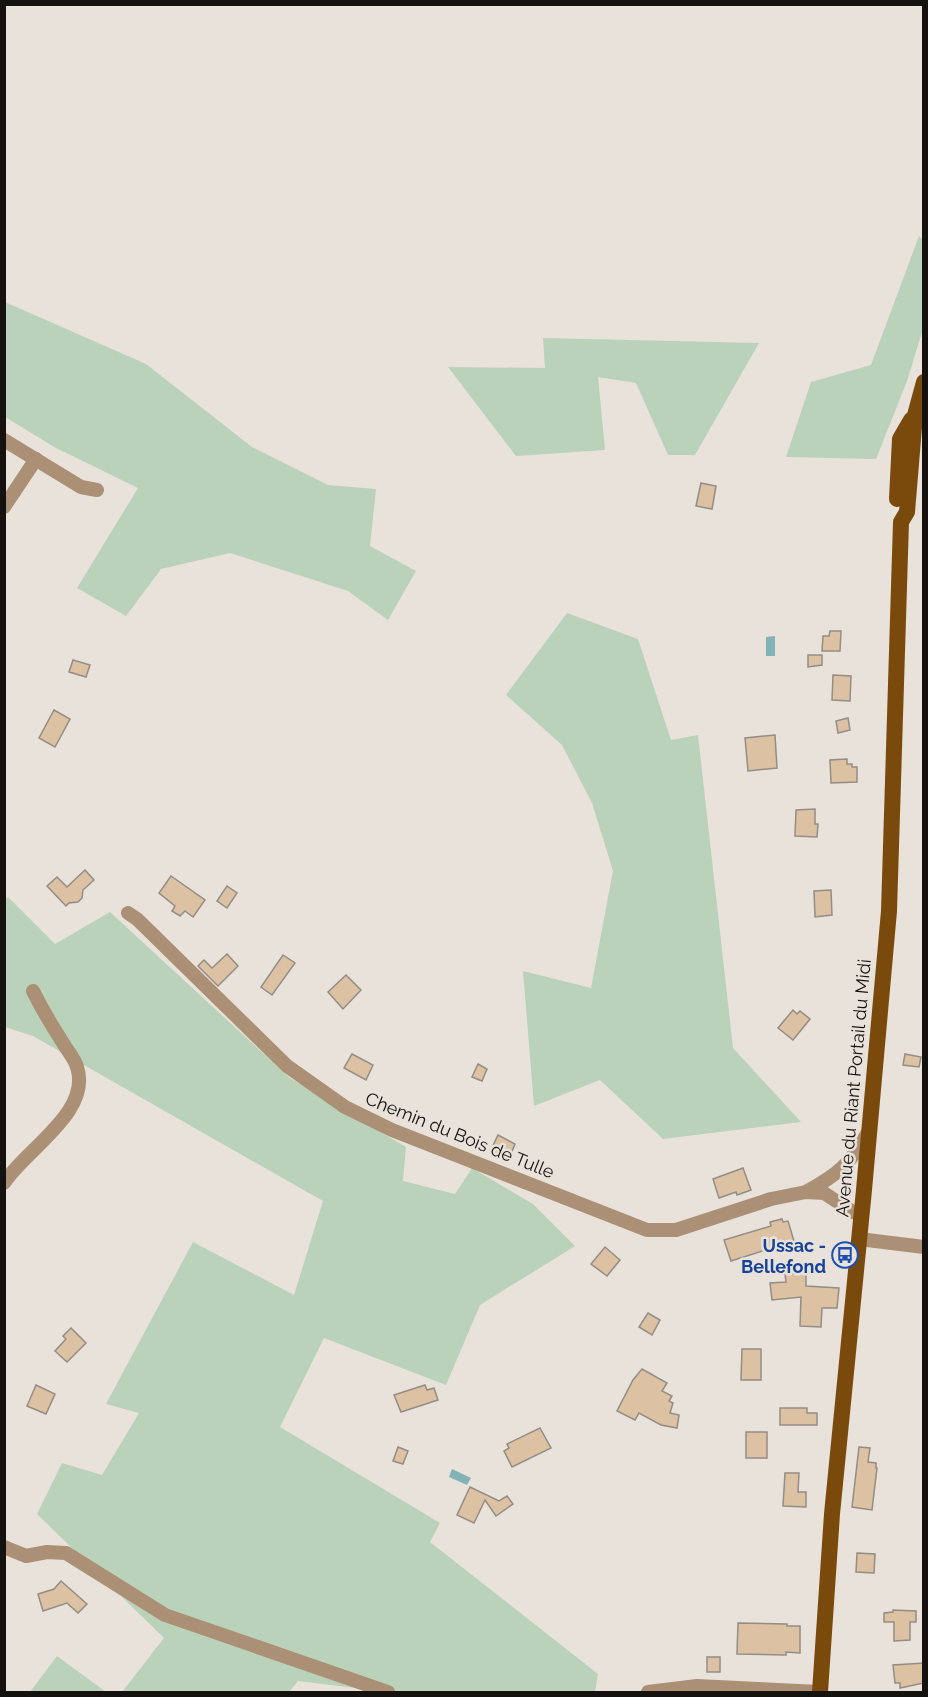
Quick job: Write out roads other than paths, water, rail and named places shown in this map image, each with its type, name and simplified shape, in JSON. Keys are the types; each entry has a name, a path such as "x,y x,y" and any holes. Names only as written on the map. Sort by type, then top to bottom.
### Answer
{"main road":[{"name":"Avenue du Riant Portail du Midi","path":"820,1692 832,1514 889,911 901,522 907,512 924,382"}],"street":[{"path":"4,440 81,487 97,490"},
{"path":"4,507 36,459"},
{"name":"Chemin du Bois de Tulle","path":"128,913 137,919 286,1065 345,1107 392,1130 647,1230 676,1230 771,1199 806,1192 824,1193 853,1212 862,1215"},
{"path":"4,1183 13,1169 71,1109 80,1087 77,1066 42,1011 33,991"},
{"name":"Chemin du Bois de Tulle","path":"806,1192 832,1178 849,1163 870,1128"},
{"path":"859,1239 924,1247"},
{"path":"4,1547 26,1556 47,1552 66,1553 165,1615 388,1692"},
{"path":"648,1692 697,1686 820,1692"}],"water":[{"path":"775,636 775,656 766,656 766,637"},
{"path":"452,1469 471,1478 467,1485 449,1477"}],"place":[{"name":"Ussac - Bellefond","path":"845,1255"}]}
